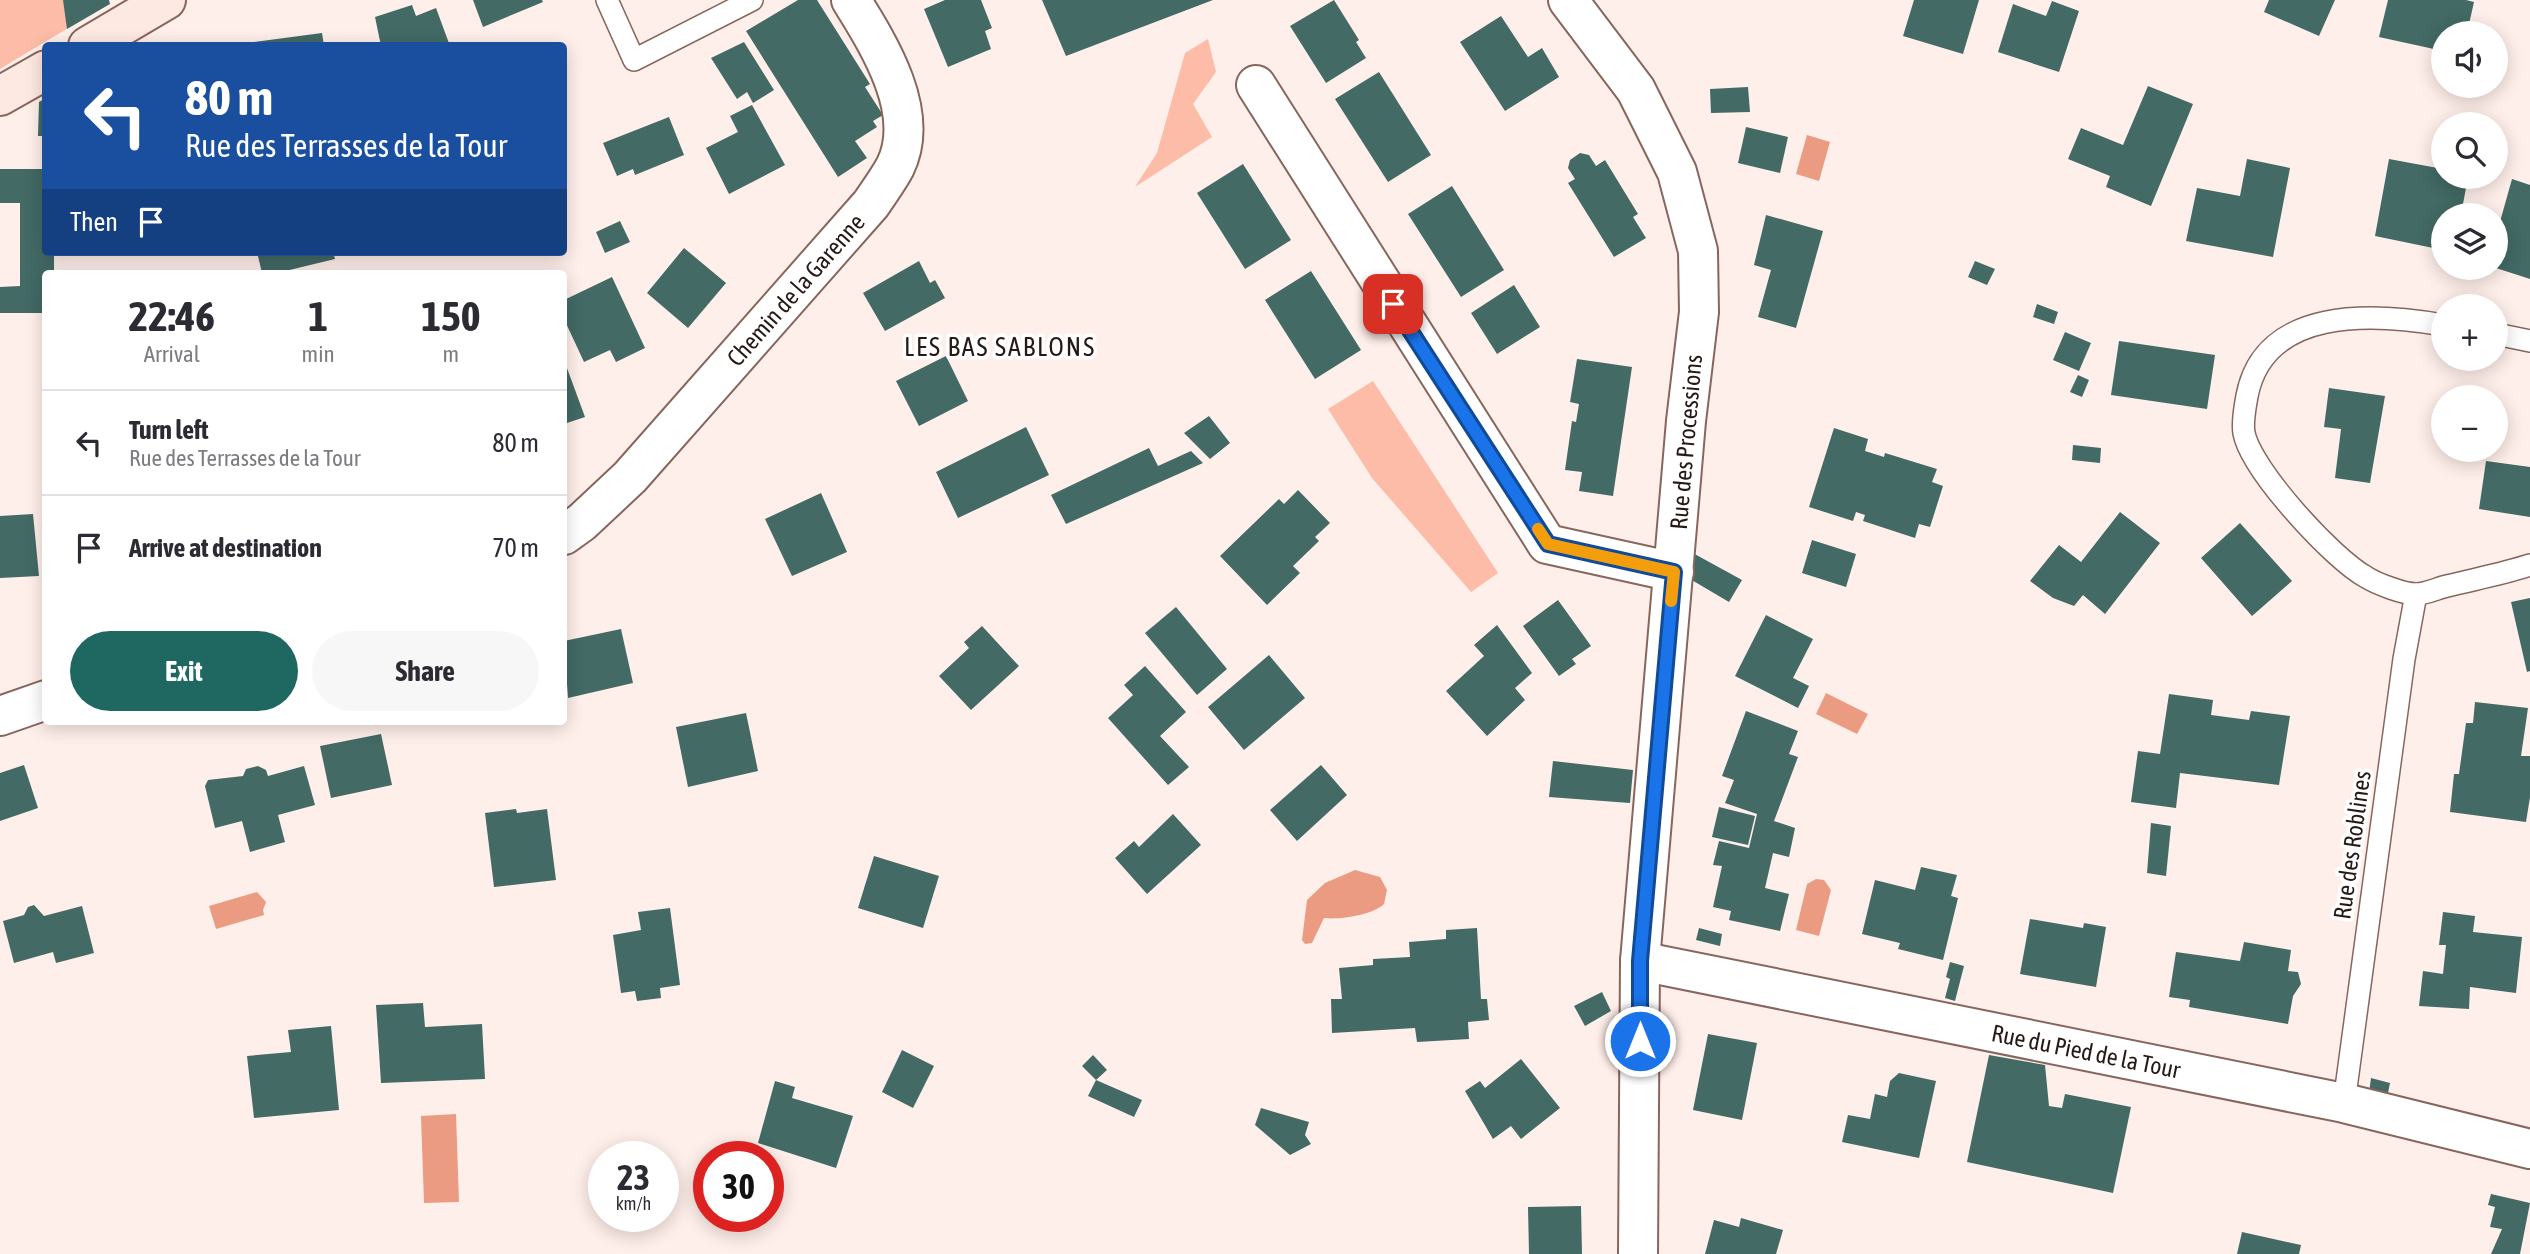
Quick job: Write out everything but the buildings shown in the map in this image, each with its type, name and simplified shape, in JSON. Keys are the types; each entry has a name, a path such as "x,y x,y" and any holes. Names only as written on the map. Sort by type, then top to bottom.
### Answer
{"street":[{"path":"95,42 166,0"},
{"name":"Chemin de la Garenne","path":"567,533 630,477 871,204 896,165 903,126 898,89 876,39 851,0"},
{"name":"Rue des Processions","path":"1568,0 1636,90 1677,172 1698,251 1699,312 1640,961 1638,1254"},
{"path":"0,96 42,72"},
{"path":"1256,85 1548,544 1674,572"},
{"path":"0,716 42,701"},
{"name":"Rue du Pied de la Tour","path":"1640,961 2344,1103 2530,1149"}],"lane":[{"path":"607,0 634,60 752,0"},
{"path":"2431,323 2403,318 2347,318 2305,327 2272,346 2251,373 2244,433 2258,465 2316,534 2366,577 2416,594 2530,565"},
{"path":"2508,336 2530,341"},
{"name":"Rue des Roblines","path":"2344,1103 2404,659 2416,594"}],"shaded area":[{"path":"0,0 80,0 83,19 0,69"},
{"path":"1208,39 1216,72 1193,104 1212,137 1135,187 1157,153 1185,53"},
{"path":"1807,135 1830,142 1819,181 1796,174"},
{"path":"1373,381 1498,573 1471,592 1372,478 1328,409"},
{"path":"1826,693 1868,714 1857,734 1816,714"},
{"path":"1355,870 1380,877 1387,890 1384,904 1356,916 1324,918 1312,943 1305,944 1302,940 1307,900 1325,883"},
{"path":"1816,879 1824,880 1831,890 1819,936 1796,930 1807,884"},
{"path":"257,892 266,902 264,915 216,929 209,906"},
{"path":"456,1114 459,1202 424,1203 421,1116"}],"slow traffic":[{"path":"1538,529 1548,544 1674,572 1671,601"}],"district":[{"name":"LES BAS SABLONS","path":"1000,347"}],"route":[{"path":"1393,304 1548,544 1674,572 1640,961 1640,1041"}]}
